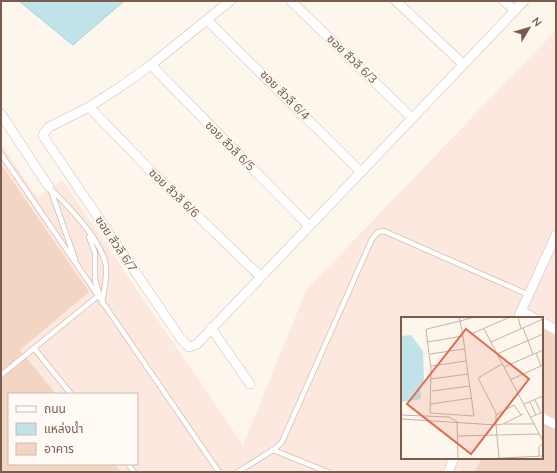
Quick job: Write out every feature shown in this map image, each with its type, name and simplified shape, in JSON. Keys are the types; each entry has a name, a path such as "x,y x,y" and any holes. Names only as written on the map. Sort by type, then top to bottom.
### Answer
{"street":[{"path":"89,106 120,87 151,65 230,1"},
{"name":"ซอย สีวลี 6/3","path":"291,1 412,118"},
{"path":"396,1 463,64"},
{"path":"504,1 515,11"},
{"path":"250,384 211,328 524,1"},
{"name":"ซอย สีวลี 6/4","path":"207,20 361,172"},
{"name":"ซอย สีวลี 6/5","path":"151,65 309,226"},
{"name":"ซอย สีวลี 6/7","path":"89,106 49,127 43,136 181,339 188,347 197,344 211,328"},
{"name":"ซอย สีวลี 6/6","path":"89,106 153,173 261,276"},
{"path":"1,114 49,187"},
{"path":"530,317 520,314 556,236"},
{"path":"543,323 556,330"},
{"path":"543,418 556,425"},
{"path":"448,472 454,459"}],"lane":[{"path":"1,154 219,472"},
{"path":"49,187 73,212 95,241 101,252 106,267 102,303"},
{"path":"49,187 81,271"},
{"path":"85,228 95,253 96,284 102,303"},
{"path":"238,472 278,447 282,442 372,239 378,232 384,231 529,295"},
{"path":"1,375 98,296"},
{"path":"34,348 70,393"},
{"path":"273,450 328,472"}],"shaded area":[{"path":"556,30 556,472 1,472 1,144 38,198 62,180 243,445 307,289"}],"water":[{"path":"19,1 124,1 73,45"}],"building":[{"path":"1,164 89,292 20,350 55,393 8,393 8,465 115,465 121,472 1,472"},
{"path":"543,329 556,336 556,419 543,412"},
{"path":"543,422 556,429 556,472 474,472 481,459 543,459"}]}
